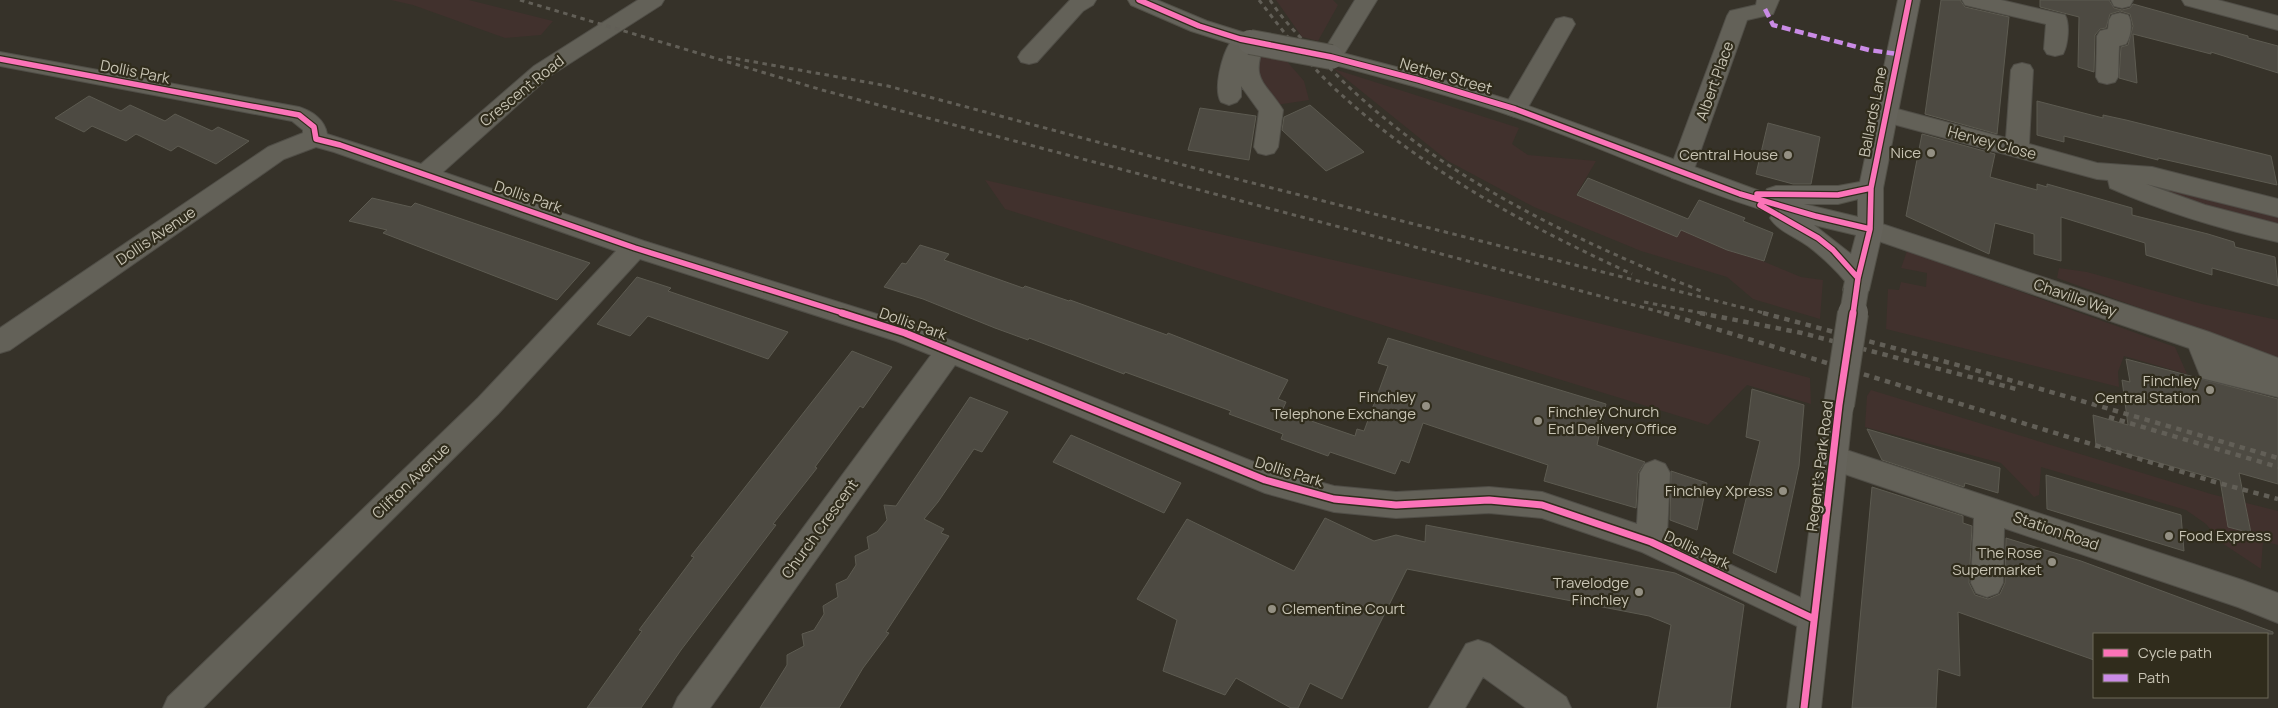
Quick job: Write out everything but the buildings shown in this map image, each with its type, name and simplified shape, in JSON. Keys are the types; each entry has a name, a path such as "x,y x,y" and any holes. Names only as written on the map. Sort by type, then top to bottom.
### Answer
{"main road":[{"name":"Nether Street","path":"1139,0 1199,26 1248,41 1331,57 1419,80 1515,109 1740,194 1815,216 1870,229"},
{"name":"Ballards Lane","path":"1870,229 1871,188 1909,0"},
{"path":"1740,194 1838,196 1871,188"},
{"name":"Nether Street","path":"1740,194 1818,238 1833,250 1857,284"},
{"name":"Regent's Park Road","path":"1804,708 1839,405 1857,284 1870,229"}],"street":[{"name":"Crescent Road","path":"424,175 542,71 653,0"},
{"path":"1029,57 1075,6 1085,0"},
{"path":"1331,57 1366,0"},
{"path":"1973,0 2057,20 2055,48"},
{"path":"2193,0 2278,23"},
{"name":"Albert Place","path":"1682,172 1738,16 1766,4"},
{"path":"2107,77 2108,36 2118,39 2121,7"},
{"path":"1515,109 1564,24"},
{"path":"1229,97 1231,72 1248,41"},
{"path":"1248,41 1245,69 1251,85 1271,110 1266,147"},
{"name":"Dollis Park","path":"0,59 299,115 314,127 316,139 340,145 635,248 905,333 1265,480 1334,499 1396,505 1489,500 1542,505 1651,542 1814,619"},
{"path":"2017,150 2022,70"},
{"name":"Hervey Close","path":"1886,114 2097,171 2152,176 2278,208"},
{"name":"Dollis Avenue","path":"0,342 276,153 301,142 316,139"},
{"name":"Hervey Close","path":"2097,171 2141,192 2278,233"},
{"name":"Chaville Way","path":"1870,229 2199,340 2268,366 2278,374"},
{"name":"Clifton Avenue","path":"180,708 488,406 635,248"},
{"path":"2199,340 2211,370 2278,386"},
{"name":"Church Crescent","path":"690,708 950,350"},
{"name":"Station Road","path":"1834,458 2278,608"},
{"path":"1651,542 1655,473"},
{"path":"1987,583 1989,509"},
{"path":"1446,708 1478,656 1554,708"}],"shaded area":[{"path":"391,0 469,0 553,21 541,35 505,38 413,5"},
{"path":"1276,0 1333,0 1338,5 1318,41 1302,37"},
{"path":"1255,55 1284,58 1304,81 1309,100 1276,105 1255,78"},
{"path":"1334,69 1519,128 1512,144 1528,155 1596,161 1576,195 1677,236 1681,230 1727,250 1760,260 1801,277 1823,280 1820,319 1753,299 1727,277 1641,251 1534,207 1448,161"},
{"path":"2126,178 2278,212 2278,227 2214,210"},
{"path":"985,180 1490,296 1726,355 1810,378 1811,404 1747,385 1708,425 1005,209"},
{"path":"1907,251 2175,347 2187,374 2124,356 2118,372 2119,387 1886,329 1888,289 1899,290 1901,282 1926,287 1927,273 1901,268"},
{"path":"2059,268 2087,272 2202,304 2278,320 2278,358 2057,278"},
{"path":"1871,390 2211,494 2278,511 2278,545 2263,541 2261,569 2222,543 2206,524 2186,510 2041,467 2039,495 2034,497 2001,463 1865,427 1867,396"}],"railway":[{"path":"520,0 822,90 1668,314"},
{"path":"1259,0 1294,45 1323,77 1366,116 1401,144 1437,169 1513,215 1632,274"},
{"path":"1270,0 1295,31 1362,99 1405,135 1451,167 1498,196 1598,247 1701,291"},
{"path":"727,57 888,86 1221,175 1768,314"},
{"path":"1644,302 1707,314"},
{"path":"1664,313 2215,482 2278,499"},
{"path":"1700,313 1802,333 2016,389"},
{"path":"1763,313 1965,367 2278,458"},
{"path":"2109,417 2278,467"}],"marked path":[{"path":"1765,9 1773,25 1869,50 1897,54"}],"cycle path":[{"path":"1139,0 1199,26 1240,39 1331,57 1419,80 1515,109 1740,194 1815,216 1870,229"},
{"path":"1804,708 1839,405 1858,278 1870,229 1871,188 1909,0"},
{"path":"0,59 299,115 314,127 316,139 340,145 635,248 905,333 1265,480 1334,499 1396,505 1489,500 1542,505 1651,542 1814,619"},
{"path":"1757,194 1838,195 1871,188"},
{"path":"1760,205 1818,238 1833,250 1858,278"}],"place":[{"name":"Nice","path":"1931,153"},
{"name":"Central House","path":"1788,155"},
{"name":"Finchley Central Station","path":"2210,390"},
{"name":"Finchley Telephone Exchange","path":"1426,406"},
{"name":"Finchley Church End Delivery Office","path":"1538,421"},
{"name":"Finchley Xpress","path":"1783,491"},
{"name":"Food Express","path":"2169,536"},
{"name":"The Rose Supermarket","path":"2052,562"},
{"name":"Travelodge Finchley","path":"1639,592"},
{"name":"Clementine Court","path":"1272,609"}]}
